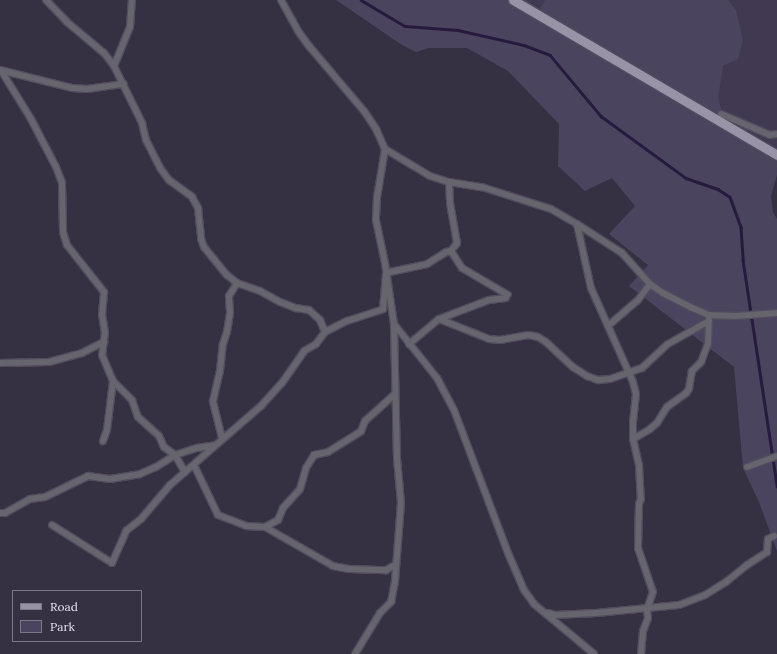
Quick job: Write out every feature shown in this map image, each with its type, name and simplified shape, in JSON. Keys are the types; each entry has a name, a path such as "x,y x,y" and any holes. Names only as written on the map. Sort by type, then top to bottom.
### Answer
{"main road":[{"path":"513,0 777,155"}],"street":[{"path":"46,0 67,22 104,52 114,66 142,123 146,140 160,168 169,180 192,197 198,208 201,239 204,247 227,275 237,283 260,291 296,308 309,310 320,320 325,332"},
{"path":"114,66 130,27 132,0"},
{"path":"281,0 298,31 364,111 376,129 385,149 377,198 376,220 384,255 394,324 397,458 401,503 399,540 395,565 395,581 391,602 380,613 355,654"},
{"path":"124,84 87,89 72,88 5,70 1,71 31,119 56,166 62,184 63,232 67,245 104,292 102,314 105,332 102,355 113,381 132,400 138,417 151,427 159,436 164,447 175,455 185,472"},
{"path":"721,114 770,135 777,134"},
{"path":"385,149 430,176 449,182 482,187 507,194 551,210 577,224 622,253 650,284 663,294 709,318"},
{"path":"386,275 390,272 427,264 446,252 451,251 457,243 450,203 449,182"},
{"path":"577,224 591,288 636,394 633,439 639,465 640,499 638,504 638,548 653,592 647,609 648,618 643,631 641,654"},
{"path":"409,344 439,319 489,300 507,297 462,268 451,251"},
{"path":"52,525 112,563 127,530 141,519 170,485 194,465 222,438 261,406 282,383 304,351 316,344 325,332 347,321 383,309 386,275"},
{"path":"222,438 213,401 220,371 223,344 227,332 230,312 229,296 237,283"},
{"path":"608,326 638,300 650,284"},
{"path":"439,319 489,339 500,340 529,335 538,338 546,342 573,366 587,376 598,380 610,379 642,368 668,344 709,318 777,313"},
{"path":"633,439 657,423 667,407 686,393 689,388 692,371 701,362 708,344 709,318"},
{"path":"394,324 437,378 454,410 488,502 522,584 534,604 594,654"},
{"path":"0,363 49,362 82,353 104,342"},
{"path":"103,441 108,430 113,381"},
{"path":"265,527 278,520 283,508 300,489 306,468 314,455 328,452 361,431 365,421 395,394"},
{"path":"0,512 5,512 30,499 45,497 88,476 110,479 140,474 156,467 175,455 197,448 215,445"},
{"path":"747,467 777,456"},
{"path":"194,465 218,515 246,526 265,527 333,566 349,569 386,570 395,565"},
{"path":"544,612 556,615 647,609 679,605 706,595 767,552 768,539 774,536"}],"shaded area":[{"path":"526,0 777,0 777,149 584,34"}],"green space":[{"path":"336,0 526,0 540,9 545,0 728,0 736,10 743,40 738,59 723,66 718,98 724,117 777,149 777,175 771,196 773,212 777,219 777,551 759,502 743,468 734,367 629,286 648,265 609,234 635,206 612,178 585,191 558,166 559,124 508,71 467,48 429,48 416,52 402,45"}],"waterway":[{"path":"361,0 405,26 458,30 524,45 550,55 601,116 686,178 718,189 730,197 741,228 743,260 777,486"}]}
